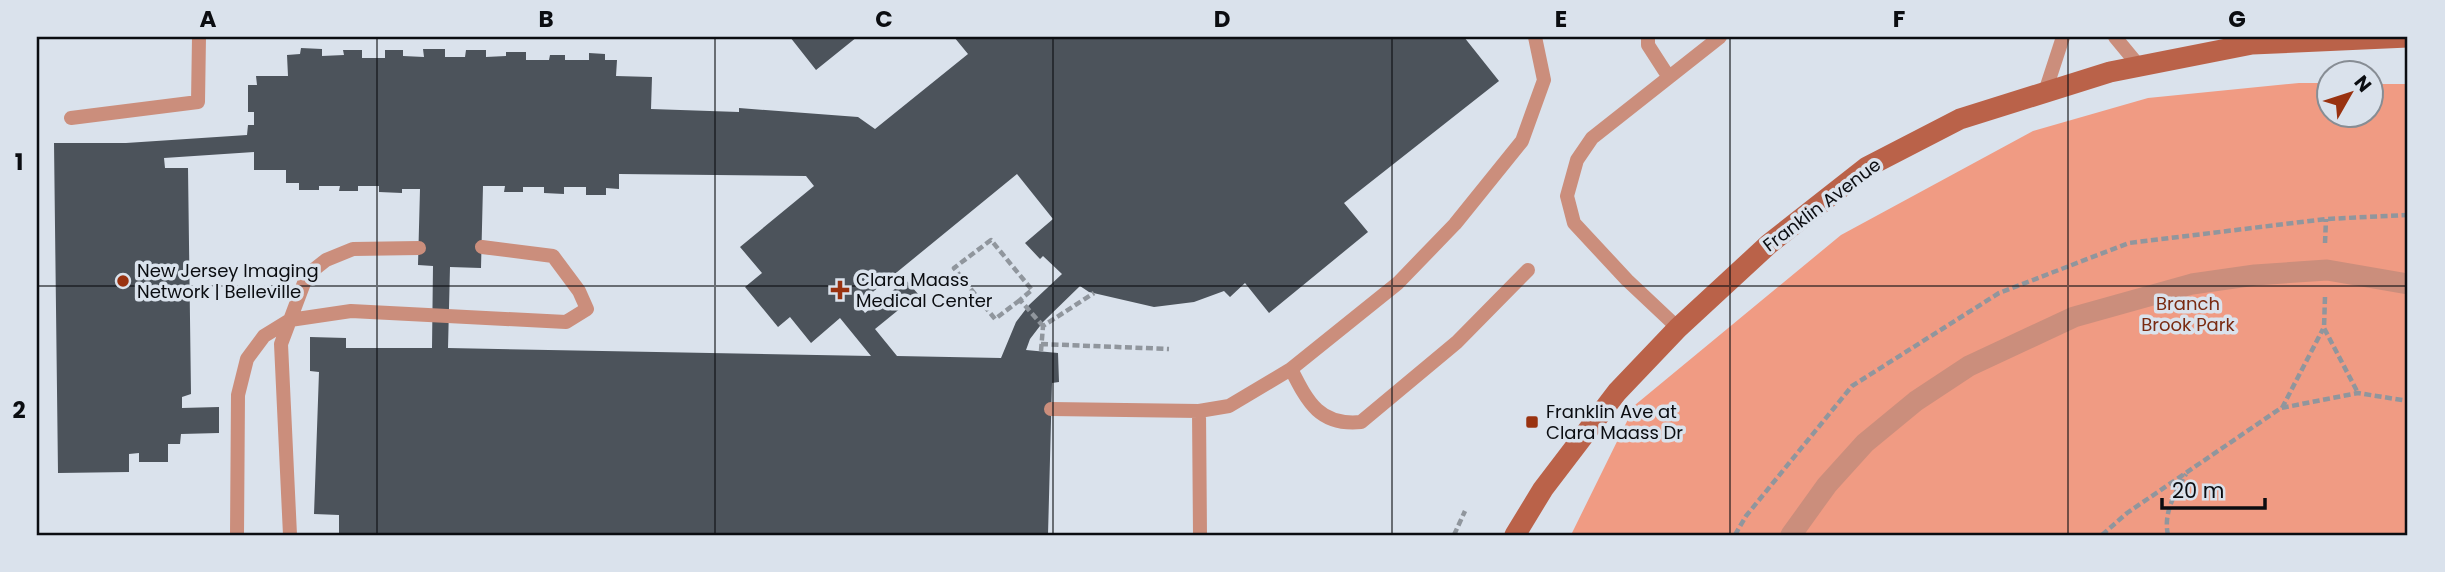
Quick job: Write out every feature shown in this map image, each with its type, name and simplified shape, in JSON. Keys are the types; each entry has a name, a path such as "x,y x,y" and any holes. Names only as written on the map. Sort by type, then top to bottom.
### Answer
{"main road":[{"name":"Franklin Avenue","path":"1515,535 1543,489 1618,392 1678,328 1769,244 1867,167 1960,119 2110,72 2252,44 2408,37"}],"street":[{"path":"1791,535 1827,485 1865,443 1916,401 1969,366 2074,317 2192,284 2255,275 2327,271 2408,284"}],"lane":[{"path":"71,118 198,102 199,37"},
{"path":"1051,409 1199,411 1229,406 1291,369 1398,282 1455,224 1522,141 1544,80 1535,37"},
{"path":"1648,37 1648,45 1668,76"},
{"path":"1678,328 1627,280 1574,223 1567,196 1577,160 1592,138 1720,37"},
{"path":"2045,92 2063,37"},
{"path":"2115,37 2139,66"},
{"path":"237,535 238,395 247,359 264,336 290,320 351,311 566,322 587,309 579,291 553,257 482,247"},
{"path":"290,535 281,344 307,275 326,260 353,248 419,248"},
{"path":"1291,369 1302,392 1317,411 1341,424 1362,422 1457,342 1528,270"},
{"path":"1199,411 1200,535"}],"path":[{"path":"2281,408 2324,328 2326,219"},
{"path":"992,240 1032,290 1020,300 995,319 954,268 992,240"},
{"path":"1043,326 1094,293"},
{"path":"1020,300 1043,326 1041,348 1169,349"},
{"path":"2324,328 2358,393"},
{"path":"2102,535 2127,513 2281,408 2358,393 2408,401"},
{"path":"2168,535 2166,524 2174,495 2189,471"},
{"path":"1454,535 1465,511"}],"green space":[{"name":"Branch Brook Park","path":"2316,83 2316,130 2386,130 2386,84 2408,84 2408,535 1571,535 1635,405 1841,235 2033,131 2148,98"}],"building":[{"path":"790,37 857,37 816,70"},
{"path":"954,37 1464,37 1499,81 1344,203 1368,232 1269,313 1245,283 1230,297 1224,291 1194,302 1154,307 1089,292 1080,286 1043,322 1030,339 1026,350 1058,353 1059,382 1052,383 1048,535 339,535 339,515 314,514 319,372 310,371 310,337 346,338 346,348 432,348 433,266 418,265 420,189 402,189 402,193 379,192 379,186 358,186 358,191 339,191 340,186 299,190 299,183 286,183 286,170 254,170 254,152 164,158 165,168 188,168 191,394 182,397 182,408 219,407 219,433 181,434 180,444 168,444 168,462 139,462 139,453 129,454 129,472 58,473 54,143 126,143 247,135 248,125 254,125 254,112 248,112 248,85 257,85 256,76 288,76 287,55 300,54 301,48 322,49 322,56 344,55 343,50 362,50 362,58 385,58 385,50 403,50 403,56 424,57 423,49 445,49 445,57 465,57 466,50 486,50 486,57 506,56 506,52 526,52 526,60 549,60 550,55 565,55 565,60 589,60 589,53 605,54 605,60 617,60 616,76 652,77 651,109 739,112 739,108 858,117 875,129 968,54","holes":["619,174 806,176 814,186 740,247 762,273 745,287 778,327 790,317 811,343 840,318 871,356 448,348 450,267 481,268 483,186 505,186 504,192 523,192 523,187 544,187 544,193 564,194 564,187 586,187 586,195 606,195 606,188 619,189","1017,174 1053,219 1025,243 1040,259 1043,256 1062,274 1029,305 1016,322 1001,358 897,356 875,329 918,294 906,280 865,313 858,304"]}],"place":[{"name":"New Jersey Imaging Network | Belleville","path":"123,281"},
{"name":"Clara Maass Medical Center","path":"840,290"},
{"name":"Franklin Ave at Clara Maass Dr","path":"1532,422"}]}
